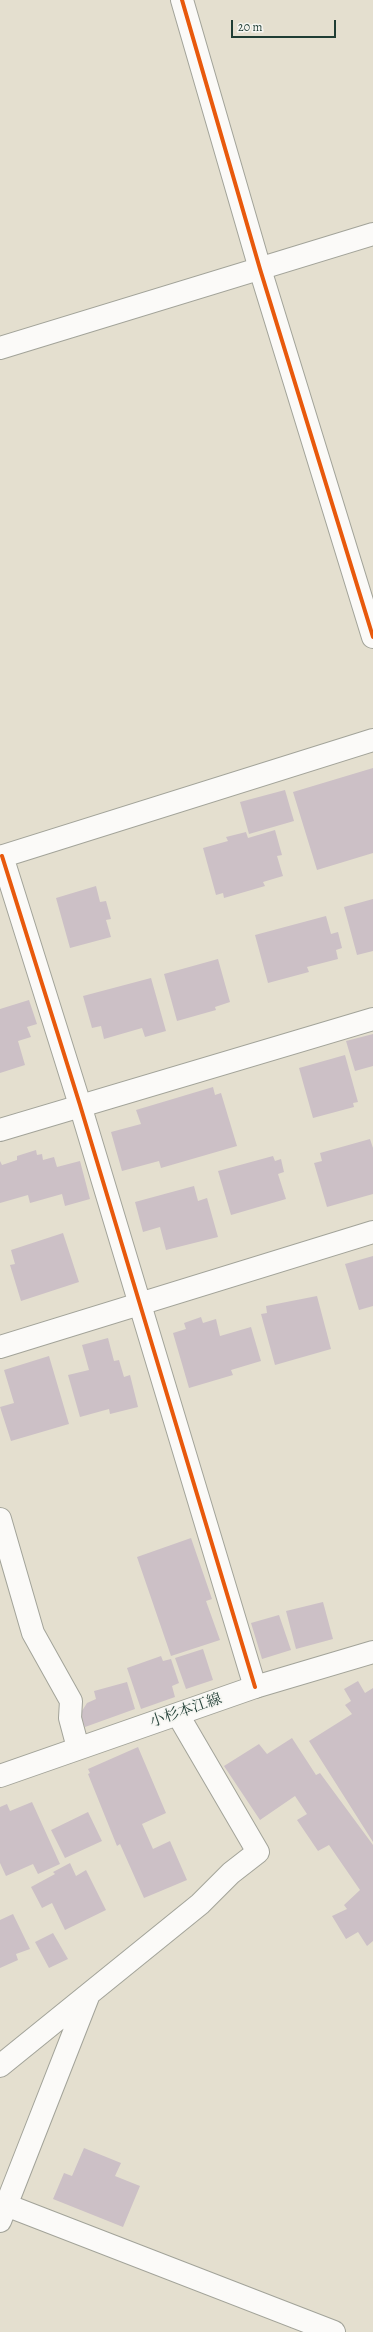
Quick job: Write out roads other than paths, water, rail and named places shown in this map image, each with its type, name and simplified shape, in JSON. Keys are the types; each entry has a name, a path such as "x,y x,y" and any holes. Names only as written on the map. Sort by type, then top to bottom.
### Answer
{"street":[{"path":"182,0 260,269 373,637"},
{"path":"0,348 373,234"},
{"path":"255,1687 80,1105 1,856 373,740"},
{"path":"0,1130 373,1019"},
{"path":"0,1347 373,1232"},
{"path":"0,1520 34,1633 71,1701 70,1718 78,1748"},
{"name":"小杉本江線","path":"0,1776 255,1687 373,1652"},
{"path":"0,2066 200,1904 231,1873 258,1852 178,1715"},
{"path":"89,1993 3,2213 334,2332"}]}
